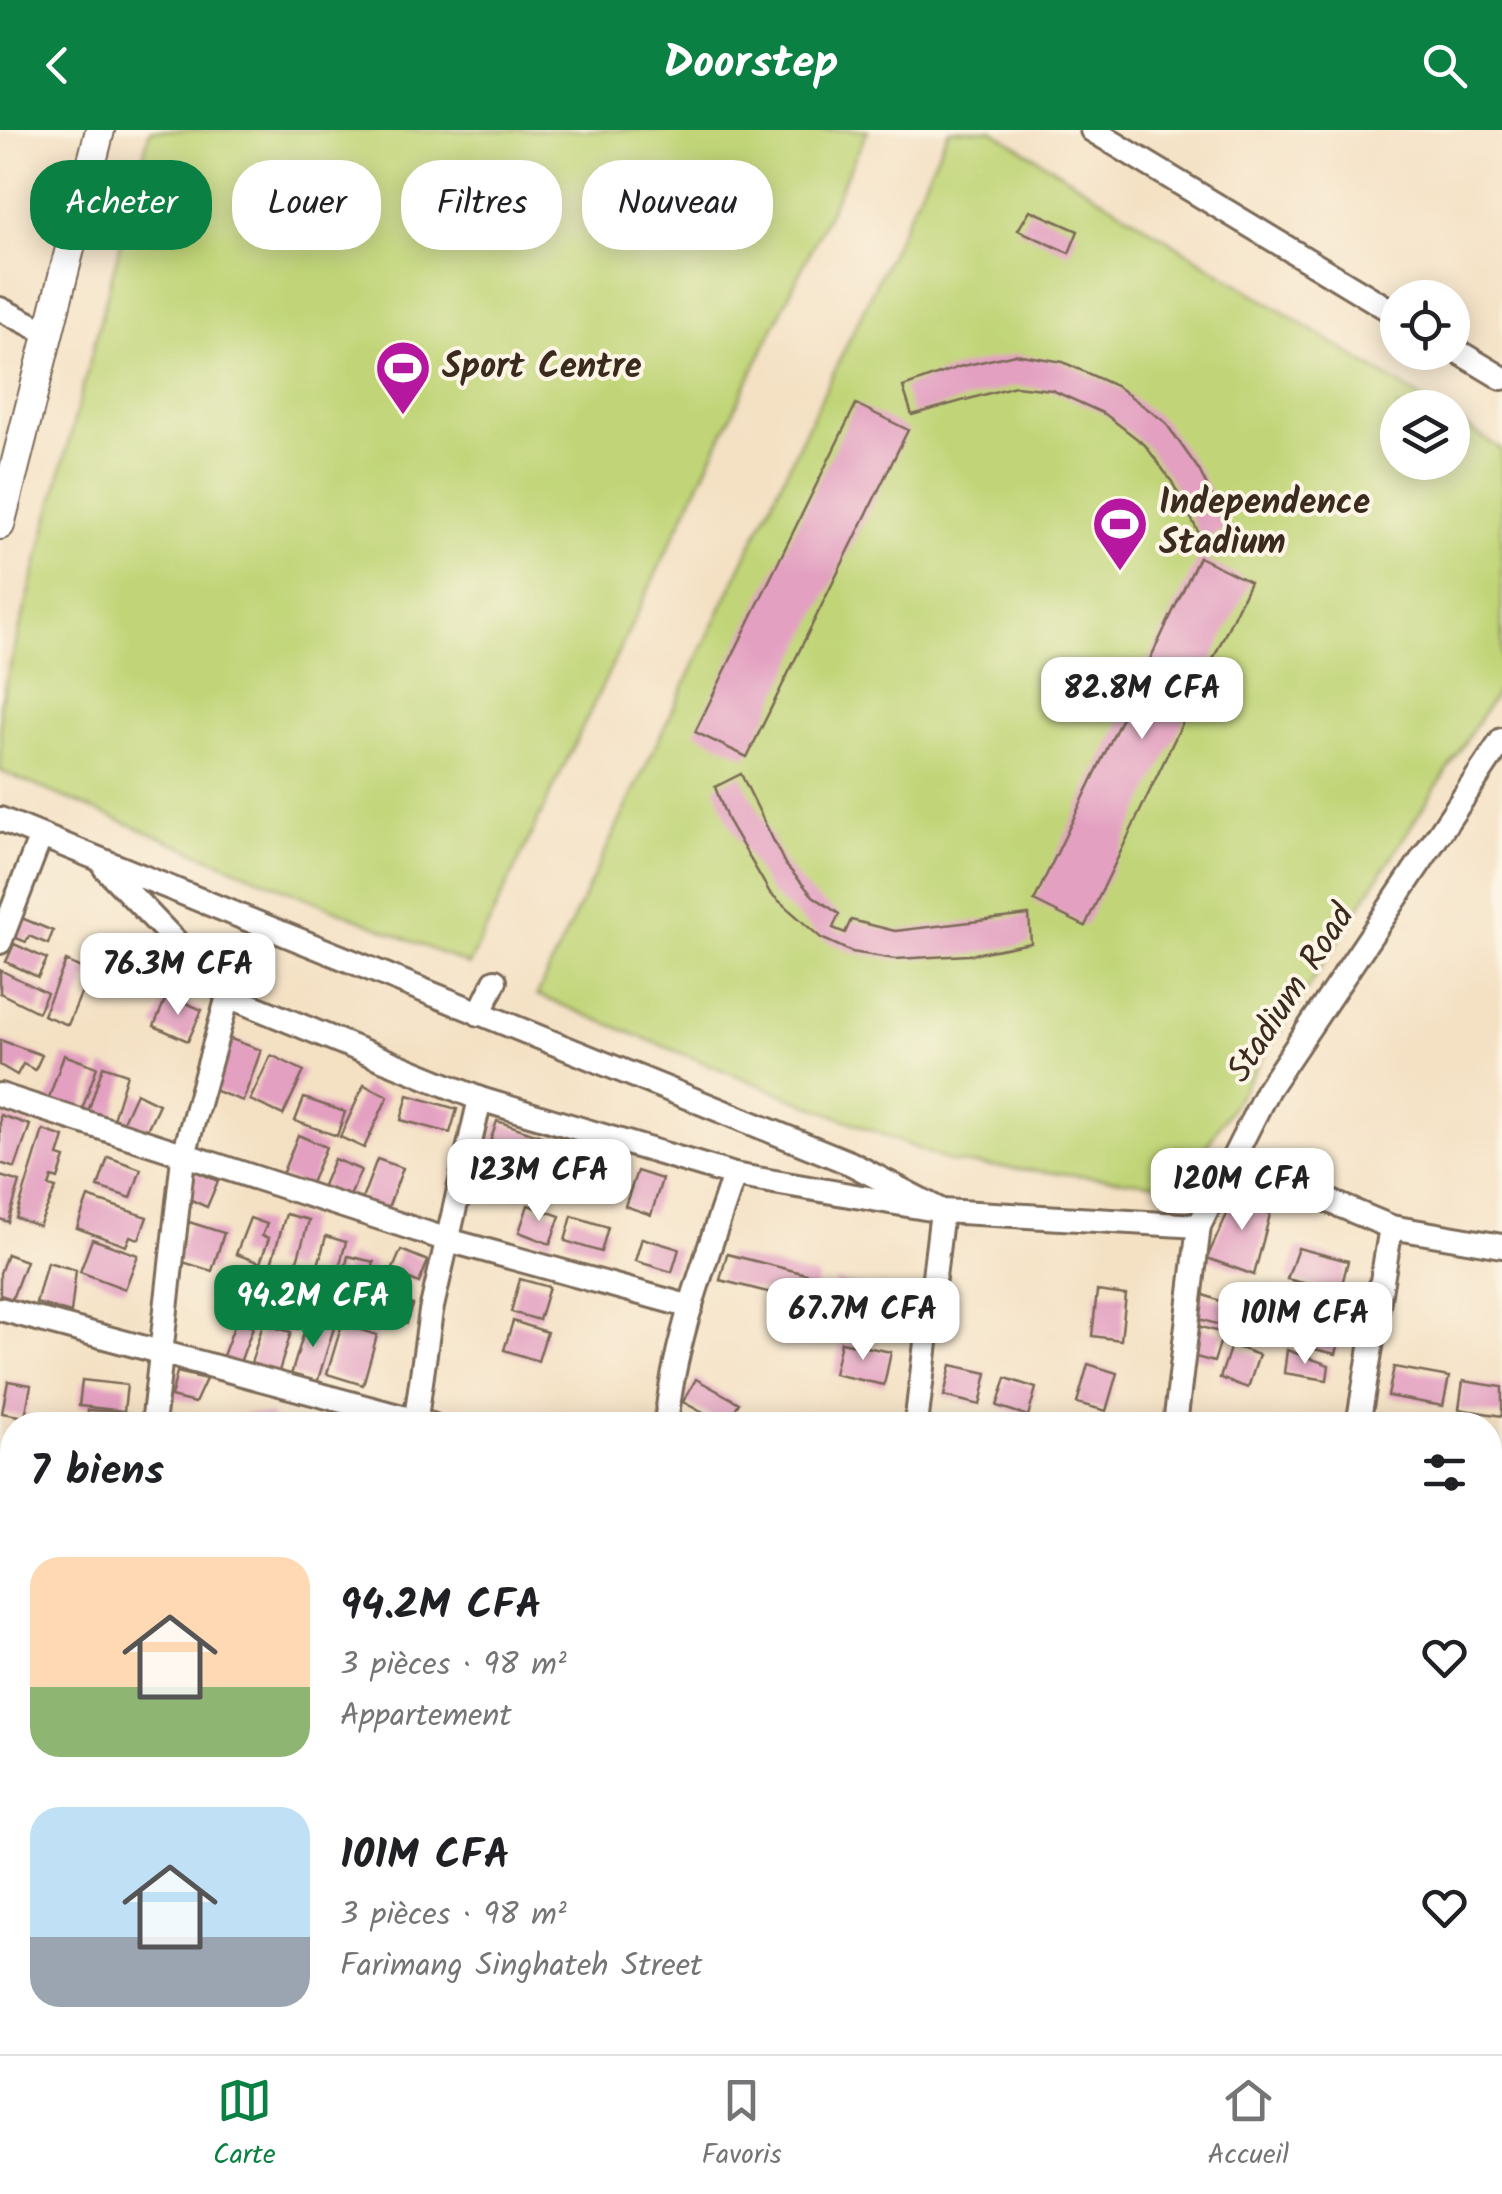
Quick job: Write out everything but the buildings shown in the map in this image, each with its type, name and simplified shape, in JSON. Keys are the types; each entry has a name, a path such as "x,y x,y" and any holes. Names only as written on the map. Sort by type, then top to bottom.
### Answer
{"street":[{"path":"0,525 100,130"},
{"path":"1092,130 1380,304"},
{"path":"0,309 50,334"},
{"path":"1470,359 1502,378"},
{"name":"Stadium Road","path":"1177,1412 1198,1226 1268,1089 1502,740"},
{"path":"0,819 850,1163 942,1211"},
{"path":"0,942 40,838"},
{"path":"100,862 228,996 480,1099 734,1176 942,1211 1198,1226"},
{"path":"479,1014 496,981"},
{"path":"154,1412 183,1158 228,996"},
{"path":"0,1095 183,1158 448,1240 691,1307"},
{"path":"422,1412 431,1312 480,1099"},
{"path":"1232,1160 1391,1227 1502,1246"},
{"path":"667,1412 691,1307 734,1176"},
{"path":"918,1412 942,1211"},
{"path":"1360,1412 1391,1227"},
{"path":"0,1308 380,1412"},
{"path":"1502,1922 1502,1932"}],"green space":[{"name":"Sport Centre","path":"150,130 868,130 469,965 0,771 0,705 119,250 212,250 212,160 142,160"},
{"name":"Independence Stadium","path":"949,130 992,130 1408,390 1380,390 1380,480 1470,480 1470,429 1502,450 1502,684 1181,1186 950,1162 537,995"}],"place":[{"name":"Sport Centre","path":"403,417"},
{"name":"Independence Stadium","path":"1120,573"}]}
